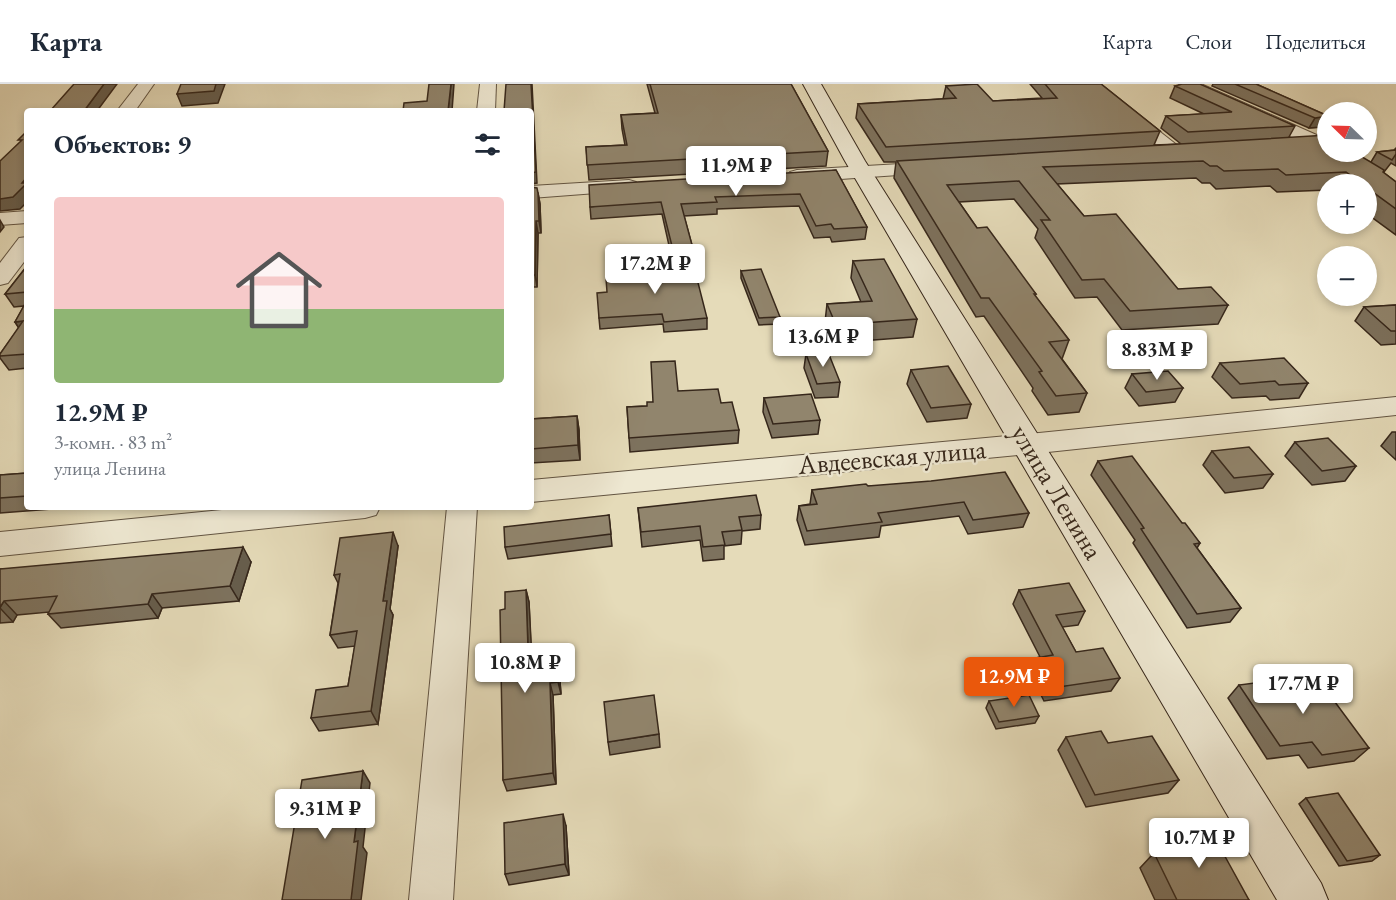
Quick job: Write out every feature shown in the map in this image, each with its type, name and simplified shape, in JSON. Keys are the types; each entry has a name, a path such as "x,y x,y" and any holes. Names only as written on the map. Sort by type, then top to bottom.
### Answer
{"main road":[{"name":"улица Ленина","path":"812,84 861,172 1029,444 1304,900"}],"street":[{"path":"128,108 146,84"},
{"path":"486,108 488,84"},
{"path":"1089,84 1178,153"},
{"path":"1187,84 1317,143"},
{"path":"1279,147 1317,149"},
{"path":"1155,155 1201,152"},
{"path":"779,177 948,167"},
{"path":"534,192 651,185"},
{"path":"0,219 24,217"},
{"path":"0,278 24,247"},
{"name":"Авдеевская улица","path":"534,491 1029,444 1396,406"},
{"path":"0,544 335,510"},
{"path":"431,900 462,510"}],"building":[{"path":"74,84 104,84 86,108 53,108"},
{"path":"181,84 216,84 214,91 177,94"},
{"path":"429,84 451,84 448,108 403,108 404,103 427,101"},
{"path":"506,84 531,84 532,108 504,108"},
{"path":"650,84 791,84 828,151 587,165 586,147 627,145 621,115 658,113"},
{"path":"977,84 993,101 1057,98 1045,84 1101,84 1160,131 886,147 858,104 956,98 946,86"},
{"path":"1200,84 1295,126 1188,132 1166,116 1232,112 1175,86"},
{"path":"1235,84 1256,84 1317,111 1317,118"},
{"path":"24,134 24,181 22,183 24,186 13,197 0,199 0,161 22,140 18,140"},
{"path":"1317,136 1317,162 1371,162 1384,170 1383,172 1396,182 1396,209 1377,195 1377,174 1349,174 1346,172 1286,175 1278,169 1224,171 1203,161 1043,167 1084,216 1116,214 1178,289 1211,287 1228,305 1130,311 1104,279 1082,280 1041,220 1050,220 1019,181 947,185 977,228 987,227 1069,340 1049,342 1087,393 1056,396 1039,372 1042,371 989,298 981,298 897,161"},
{"path":"534,137 536,172 534,172"},
{"path":"1396,150 1396,154 1392,160 1377,152"},
{"path":"836,170 867,227 834,229 831,224 816,226 800,194 715,197 717,202 681,204 692,245 672,246 661,202 590,207 589,185"},
{"path":"534,188 537,188 538,193 539,221 536,221 535,275"},
{"path":"884,259 917,319 836,325 827,304 872,301 853,261"},
{"path":"693,263 707,318 664,322 662,314 599,318 597,293 607,292 606,278 653,275 652,270 661,269 661,266"},
{"path":"761,269 780,317 759,318 741,271"},
{"path":"24,270 24,292 5,294"},
{"path":"1396,305 1396,331 1391,331 1364,307"},
{"path":"24,306 24,354 0,356 23,321 15,322"},
{"path":"828,352 840,382 817,384 806,354"},
{"path":"1284,358 1308,383 1279,385 1275,381 1240,384 1220,363"},
{"path":"675,361 678,391 718,389 721,403 732,402 739,430 629,438 627,407 647,406 647,402 653,402 651,362"},
{"path":"948,366 971,404 931,408 911,370"},
{"path":"1168,371 1183,388 1146,392 1132,374"},
{"path":"811,394 820,420 773,424 764,398"},
{"path":"577,416 578,445 534,449 534,419"},
{"path":"1328,438 1356,466 1322,471 1295,442"},
{"path":"1249,447 1273,474 1234,478 1212,451"},
{"path":"1132,456 1182,523 1185,523 1200,543 1194,544 1241,608 1197,614 1141,529 1144,528 1098,461"},
{"path":"1005,472 1029,513 973,520 964,502 878,513 882,522 807,531 799,506 817,504 812,490 866,484 868,486 931,481"},
{"path":"24,473 24,496 0,498 0,475"},
{"path":"756,495 761,515 739,517 742,530 722,532 725,545 703,547 700,526 641,532 638,508"},
{"path":"609,515 611,534 505,547 504,527"},
{"path":"393,532 383,601 387,601 371,711 311,718 316,690 348,686 357,631 330,635 340,574 334,575 340,538"},
{"path":"243,547 230,586 152,594 148,604 48,614 57,596 4,601 0,607 0,569"},
{"path":"1069,583 1085,611 1056,615 1076,652 1103,648 1120,678 1052,688 1036,658 1053,655 1019,590"},
{"path":"526,590 528,648 556,644 558,682 550,683 553,773 503,780 500,610 505,609 505,592"},
{"path":"1315,675 1369,748 1322,755 1312,742 1280,746 1239,685"},
{"path":"654,695 659,734 608,742 604,702"},
{"path":"1029,695 1039,716 999,722 989,701"},
{"path":"1101,731 1108,743 1152,736 1179,780 1095,795 1066,737"},
{"path":"363,771 354,842 358,841 351,900 282,900 302,780"},
{"path":"1338,793 1380,855 1347,861 1306,798"},
{"path":"563,814 565,864 505,874 504,823"},
{"path":"1211,831 1249,900 1177,900 1154,853 1172,851 1165,838"}]}
